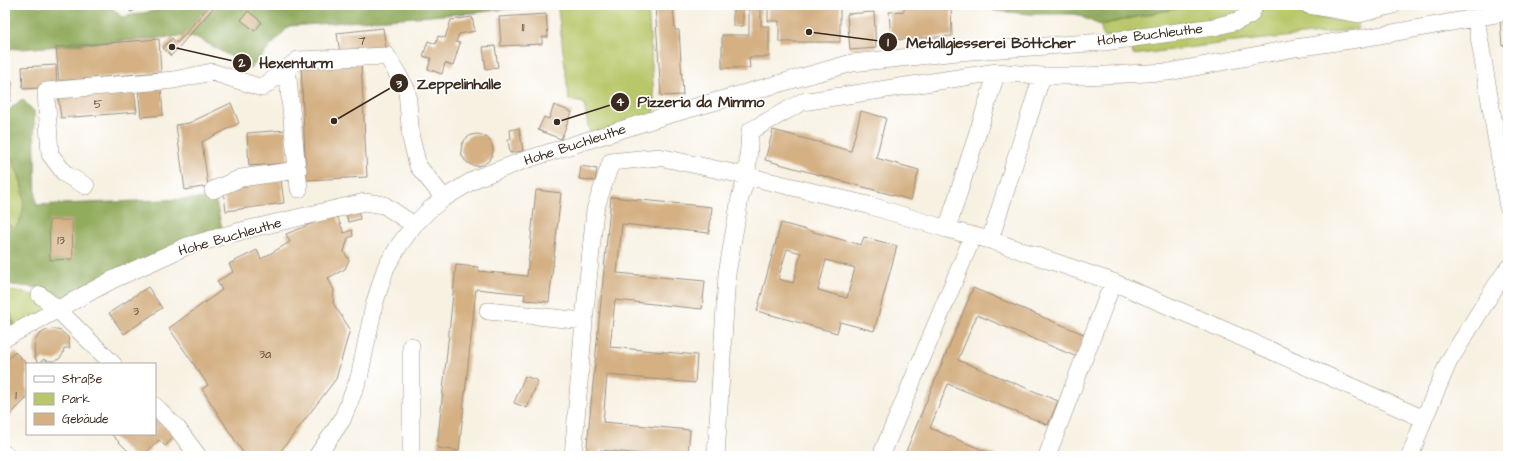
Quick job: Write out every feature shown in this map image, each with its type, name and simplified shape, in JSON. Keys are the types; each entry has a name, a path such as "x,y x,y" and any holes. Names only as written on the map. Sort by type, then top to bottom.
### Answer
{"street":[{"name":"Hohe Buchleuthe","path":"317,456 342,420 359,378 374,305 386,267 414,225 429,210 444,198 477,178 525,160 671,114 852,63 958,52 1104,42 1214,27 1237,21 1250,15 1255,5"},
{"path":"1308,5 1360,14 1393,5"},
{"path":"716,456 727,274 740,198 747,176 750,131 802,102 996,72 1042,76 1084,76 1169,72 1296,48 1364,38 1508,12"},
{"path":"1360,14 1364,38"},
{"path":"1476,18 1508,207"},
{"path":"86,186 65,174 50,154 46,91 174,80 212,72 262,88 298,60 387,56 407,90 411,138 418,166 444,198"},
{"path":"287,69 299,189"},
{"path":"947,230 996,72"},
{"path":"990,240 1042,76"},
{"path":"573,456 595,210 611,162 660,157 868,205 947,230 990,240 1113,282 1246,339 1424,419"},
{"path":"213,190 241,178 298,170"},
{"name":"Hohe Buchleuthe","path":"5,338 112,280 187,246 241,231 365,202 384,205 414,225"},
{"path":"881,456 973,236"},
{"path":"1410,456 1449,361 1508,268"},
{"path":"1047,456 1113,282"},
{"path":"40,295 57,309 112,363"},
{"path":"488,311 584,321"},
{"path":"410,456 411,346"},
{"path":"156,407 177,428 198,456"}],"green space":[{"path":"5,5 33,5 41,8 45,5 109,5 122,17 164,9 171,5 210,5 183,36 21,49 5,48"},
{"path":"216,5 545,5 472,13 289,26 251,68 196,37 187,37"},
{"path":"574,5 648,5 655,115 590,136 584,103 569,100 558,9"},
{"path":"981,5 1191,5 1100,25 1075,14 1030,14 996,11"},
{"path":"1191,5 1250,5 1235,18 1104,37 1100,25"},
{"path":"1258,5 1295,5 1317,9 1316,17 1339,21 1341,13 1357,16 1359,29 1226,43 1133,55 1132,42 1214,32"},
{"path":"22,99 34,111 36,205 215,198 223,233 67,300 47,289 5,284 5,220 14,229 20,221 24,200 20,178 11,158 5,151 5,118 9,110"},
{"path":"5,151 11,158 16,168 23,190 23,212 20,221 14,229 5,220"},
{"path":"5,291 30,294 40,300 50,310 16,328 8,309 5,307"},
{"path":"5,307 8,309 16,328 5,334"}],"building":[{"path":"127,5 144,5 131,12"},
{"path":"210,5 216,5 171,56 163,48 172,38 177,43"},
{"path":"655,5 673,5 675,30 679,30 683,95 661,96"},
{"path":"733,5 761,5 761,26 769,26 769,57 749,57 750,68 722,68 722,35 749,35 749,9 743,9 743,26 733,26"},
{"path":"768,5 840,5 840,42 779,42 779,21 768,21"},
{"path":"904,5 951,5 952,36 891,40 889,12 904,11"},
{"path":"248,11 262,22 255,31 241,20"},
{"path":"874,12 876,48 850,50 847,14"},
{"path":"546,14 548,37 542,37 542,44 501,46 499,17"},
{"path":"472,17 475,31 459,34 456,42 460,43 453,66 445,63 442,74 428,69 431,58 423,56 428,41 436,44 438,36 445,38 451,20"},
{"path":"1508,20 1508,45 1502,46 1500,21"},
{"path":"383,28 386,49 340,54 337,33"},
{"path":"159,39 161,72 59,81 56,47"},
{"path":"495,46 498,67 486,69 483,47"},
{"path":"361,61 367,177 306,180 301,64"},
{"path":"56,65 57,87 23,89 22,67"},
{"path":"5,82 12,82 10,101 5,101"},
{"path":"161,86 163,115 141,117 138,88"},
{"path":"134,90 137,112 61,118 58,96"},
{"path":"231,103 239,123 202,142 208,186 185,190 176,125 189,123"},
{"path":"554,105 572,112 561,139 538,130 544,117 549,119"},
{"path":"861,111 886,118 876,158 919,170 911,200 765,160 773,130 851,151"},
{"path":"519,128 523,151 510,153 508,139 511,139 510,130"},
{"path":"286,130 288,163 249,166 247,133"},
{"path":"474,134 480,134 490,141 493,150 492,156 486,163 480,166 474,166 464,159 461,153 461,147 468,137"},
{"path":"581,166 597,169 595,181 579,179"},
{"path":"281,180 284,203 226,211 223,188"},
{"path":"536,190 561,193 549,302 524,300 525,294 476,289 459,451 437,448 456,265 478,267 478,271 527,276"},
{"path":"611,197 712,207 709,233 622,224 617,273 705,281 702,309 615,300 610,347 697,355 695,383 607,375 603,422 690,430 688,456 665,456 600,450 599,456 586,456"},
{"path":"358,210 360,219 348,222 346,213"},
{"path":"336,214 344,233 352,230 353,236 348,238 344,252 349,260 345,269 328,278 334,290 333,303 350,329 336,379 280,452 273,456 245,456 202,389 208,385 169,328 222,290 217,281 233,272 229,264 257,250 261,259 290,242 286,234"},
{"path":"49,220 72,220 73,259 50,260"},
{"path":"781,223 861,245 864,237 897,246 874,331 840,322 837,333 757,311","holes":["787,249 801,253 793,283 778,279","826,260 855,268 847,298 818,290"]},
{"path":"148,287 162,308 124,334 109,313"},
{"path":"973,288 1086,335 1077,357 977,315 958,360 1058,401 1048,425 948,384 930,428 997,456 932,456 921,451 919,456 904,456"},
{"path":"53,329 61,331 68,337 70,348 64,348 63,354 59,359 47,361 44,359 38,363 34,349 36,339 40,334 47,330"},
{"path":"15,352 26,363 26,399 5,420 5,363"},
{"path":"525,376 538,381 527,408 514,403"},
{"path":"156,417 175,436 165,446 159,440 143,456 133,456 112,435 156,435"}],"place":[{"name":"Metallgiesserei Böttcher","path":"809,32"},
{"name":"Hexenturm","path":"172,47"},
{"name":"Zeppelinhalle","path":"334,121"},
{"name":"Pizzeria da Mimmo","path":"557,122"}]}
